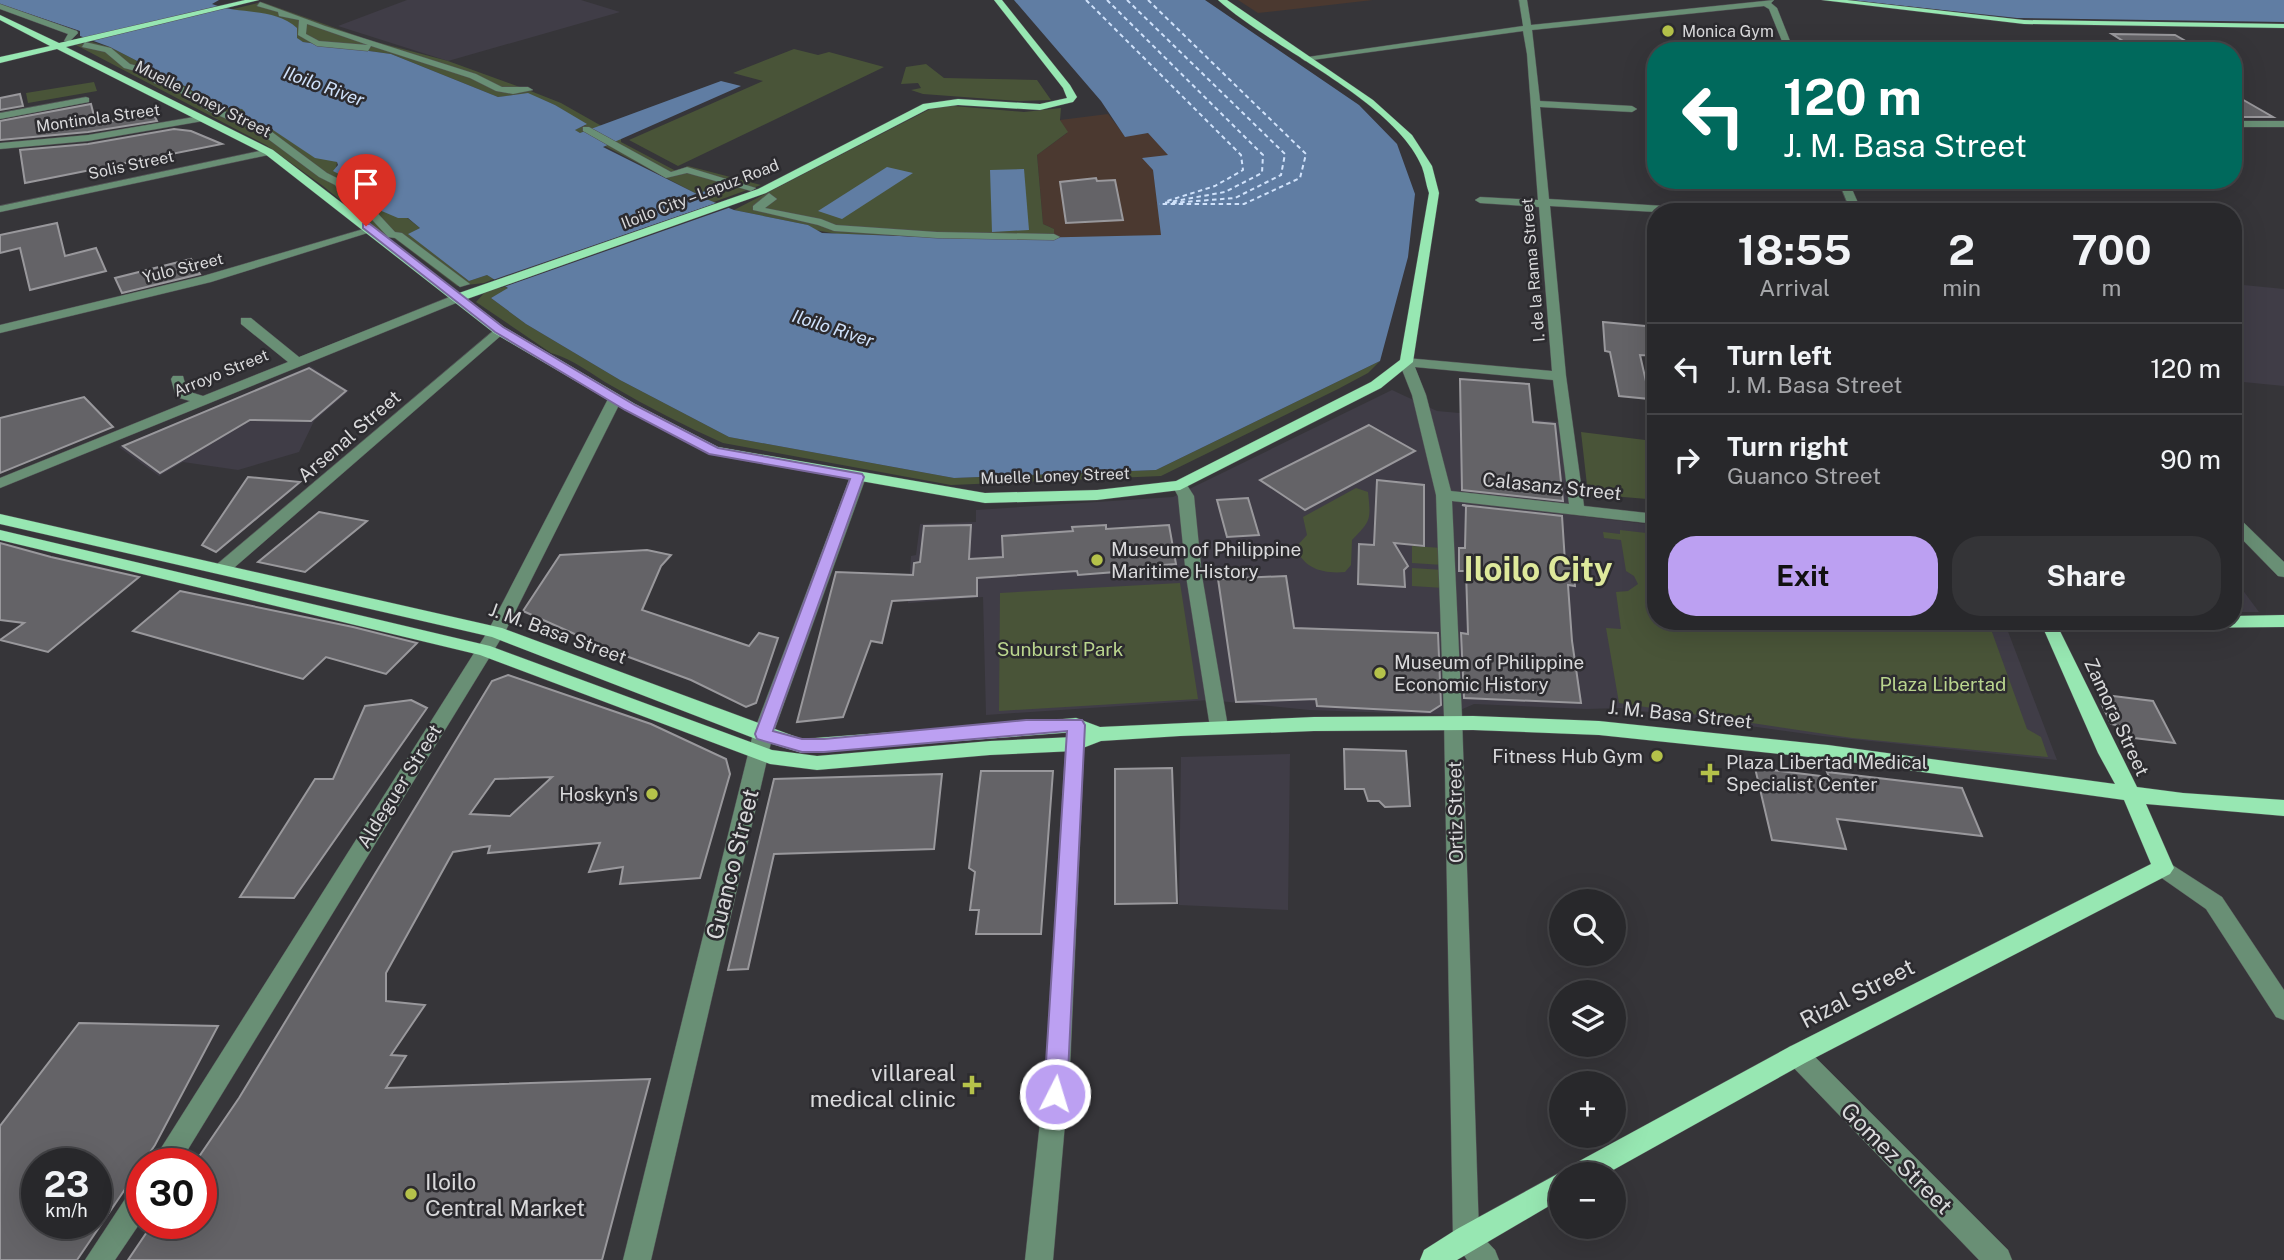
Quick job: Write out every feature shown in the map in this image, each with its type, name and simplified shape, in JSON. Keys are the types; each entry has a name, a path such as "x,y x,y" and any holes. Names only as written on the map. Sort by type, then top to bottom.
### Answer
{"main road":[{"name":"Iloilo City – Lapuz Road","path":"457,298 734,202 787,179 926,106 958,102 1040,107 1070,100 1072,97 1067,87 998,0"},
{"path":"1222,0 1370,102 1408,137 1427,166 1434,193 1406,362"},
{"path":"1826,0 2024,22 2284,26"},
{"path":"0,58 61,43 82,42 252,1"},
{"name":"Muelle Loney Street","path":"0,17 61,43 268,152 499,330 615,399 714,451 985,498 1097,495 1180,485 1376,385 1406,362"},
{"name":"J. M. Basa Street","path":"0,519 222,569 490,641 762,744 796,762 817,763 990,748 1076,734 1219,727 1453,724 1600,728 1828,752 2183,802 2284,808"},
{"name":"J. M. Basa Street","path":"0,535 490,641"},
{"path":"2242,621 2284,621"},
{"name":"Zamora Street","path":"2052,630 2129,794 2144,819 2163,869"},
{"name":"Rizal Street","path":"1603,1162 1797,1055 2163,869"},
{"path":"1434,1260 1466,1238 1549,1192"}],"street":[{"name":"I. de la Rama Street","path":"1523,0 1536,104 1559,376 1577,509"},
{"path":"252,1 473,76 488,86 513,94 528,90"},
{"path":"1305,58 1527,28 1768,2 1786,42"},
{"path":"0,6 74,33 61,43"},
{"path":"1636,17 1649,24"},
{"path":"303,20 302,35 310,41 396,50"},
{"path":"82,42 108,50 127,66 146,71 153,79 174,85 211,109 264,131 323,175 339,183 343,190 354,194 392,235 398,235 464,284"},
{"path":"0,116 86,100"},
{"path":"1536,104 1632,109"},
{"name":"Montinola Street","path":"0,146 88,138 200,118"},
{"path":"597,124 586,129 670,176 687,170 751,188"},
{"path":"2242,125 2284,124"},
{"path":"2262,126 2284,138"},
{"name":"Solis Street","path":"0,209 268,152"},
{"path":"769,196 772,199 757,208 821,222 834,228 926,234 1054,237"},
{"path":"1480,200 1647,208"},
{"name":"Yulo Street","path":"0,329 207,279 371,230"},
{"name":"Arroyo Street","path":"0,483 457,298"},
{"path":"246,321 296,362"},
{"name":"Arsenal Street","path":"222,569 499,330"},
{"path":"1406,362 1559,376"},
{"name":"Ortiz Street","path":"1406,362 1419,395 1444,495 1453,724 1466,1238"},
{"path":"178,379 181,394 203,400"},
{"name":"Aldeguer Street","path":"174,1148 490,641 615,399"},
{"name":"Guanco Street","path":"637,1260 762,744 858,477"},
{"path":"1180,485 1186,496 1195,576 1219,727"},
{"name":"Calasanz Street","path":"1444,495 1647,518"},
{"path":"2242,530 2284,572"},
{"path":"1039,1260 1058,1066 1076,734"},
{"path":"2163,869 2214,903 2284,1010"},
{"name":"Gomez Street","path":"1797,1055 1998,1260"},
{"path":"99,1260 126,1220"},
{"path":"1466,1238 1485,1260"}],"shaded area":[{"path":"407,0 581,0 620,12 448,61 338,26"},
{"path":"1238,0 1373,0 1258,13"},
{"path":"1108,114 1125,136 1148,133 1169,155 1153,170 1162,235 1054,239 1054,229 1043,224 1037,155 1067,133 1060,120"},
{"path":"2242,285 2284,289 2284,386 2242,382"},
{"path":"310,366 349,391 314,421 299,452 238,470 183,462 159,476 119,447"},
{"path":"1392,390 1437,411 1560,422 1570,515 1647,524 1647,630 2007,630 2057,760 1822,736 1620,708 1474,704 1449,715 1309,710 1209,700 986,715 983,597 908,603 911,556 916,555 920,524 976,522 976,510 1173,497"},
{"path":"2242,589 2259,612 2242,612"},
{"path":"1290,754 1288,910 1179,905 1181,757"}],"green space":[{"path":"262,2 369,40 448,61 561,103 621,137 621,142 676,171 688,166 761,185 711,203 700,197 720,188 697,194 574,130 586,125 555,105 528,94 498,97 391,54 303,42 229,10"},
{"path":"92,42 110,47 178,82 219,107 242,109 306,151 337,162 336,168 346,170 420,228 409,234 469,281 487,275 494,279 457,286 394,238 386,237 323,186 266,145 76,45"},
{"path":"794,49 818,55 829,52 884,67 678,166 629,140 763,81 733,73"},
{"path":"926,64 944,78 1037,80 1051,100 1019,101 923,94 911,90 921,88 918,83 901,84 906,67"},
{"path":"94,82 97,91 28,103 26,93"},
{"path":"934,107 1024,112 1061,108 1060,120 1068,132 1037,155 1043,224 1054,229 1054,239 837,234 815,230 808,225 734,210"},
{"path":"504,286 509,289 491,298 526,324 620,380 729,437 954,478 1156,470 1380,361 1368,373 1338,389 1161,476 951,485 723,443 653,409 567,359 551,353 476,302 486,291"},
{"path":"1581,432 1645,440 1647,499 1588,494"},
{"path":"1356,488 1368,492 1369,514 1366,524 1352,540 1351,565 1345,572 1337,572 1322,571 1309,565 1296,547 1307,535 1303,517"},
{"name":"Plaza Libertad","path":"1620,530 1647,533 1647,630 1991,630 2027,729 2041,737 2048,757 1852,738 1619,703 1606,628 1621,629 1616,592 1628,591 1638,584 1634,576 1626,571 1621,540 1604,538 1603,532 1620,534"},
{"path":"1412,546 1442,548 1443,565 1412,563"},
{"path":"1412,568 1443,570 1444,588 1412,586"},
{"name":"Sunburst Park","path":"1180,583 1198,699 999,711 1000,593"}],"water":[{"name":"Iloilo River","path":"0,0 219,0 212,4 268,14 288,21 297,28 297,38 303,42 391,54 498,97 528,93 587,124 575,130 580,133 721,81 741,86 603,147 697,194 716,187 722,189 701,197 734,210 808,225 822,233 976,239 1161,235 1153,170 1142,158 1168,155 1148,133 1125,137 1101,101 1014,0 1205,0 1359,105 1397,144 1415,194 1408,257 1380,361 1156,470 954,478 729,437 620,380 526,324 491,298 508,288 487,275 469,281 408,234 420,228 408,218 398,218 377,209 380,205 368,189 333,171 338,165 337,162 315,158 270,128 244,117 245,112 242,109 219,107 178,82 110,47 80,36 80,31 0,4"},
{"path":"1850,0 2284,0 2284,22 2017,18"},
{"path":"887,167 913,173 842,219 818,211"},
{"path":"1024,169 1029,230 992,232 990,170"}],"pier":[{"path":"722,201 734,206 501,288 490,281"}],"building":[{"path":"2112,34 2175,35 2187,42 2125,42"},
{"path":"20,94 23,106 0,110 0,98"},
{"path":"2242,99 2273,117 2242,117"},
{"path":"91,104 96,124 153,113 157,121 88,132 0,140 0,121"},
{"path":"174,129 191,131 222,144 25,183 20,150 88,144"},
{"path":"1096,178 1097,181 1115,180 1123,220 1066,223 1060,182"},
{"path":"57,223 65,256 96,248 106,271 30,290 20,248 0,253 0,235"},
{"path":"191,259 200,274 122,293 115,278"},
{"path":"1603,322 1647,326 1647,355 1640,355 1647,399 1619,396 1610,352 1605,351"},
{"path":"309,368 346,391 311,421 250,420 160,473 123,446"},
{"path":"1460,379 1529,384 1533,422 1555,424 1563,501 1462,490"},
{"path":"84,397 113,427 0,473 0,418"},
{"path":"1369,425 1415,451 1305,510 1260,480"},
{"path":"248,477 300,482 216,552 202,545"},
{"path":"1377,480 1424,485 1424,546 1394,543 1408,566 1404,570 1405,587 1358,584 1359,544 1374,545"},
{"path":"1248,498 1259,535 1227,537 1217,500"},
{"path":"1462,505 1562,516 1565,562 1573,563 1575,586 1568,585 1572,641 1581,703 1464,698 1461,633 1468,634 1466,571 1459,571 1459,548 1465,548 1466,506"},
{"path":"319,512 367,521 305,572 258,562"},
{"path":"971,525 969,559 1003,557 1002,536 1073,531 1072,527 1106,525 1106,529 1169,525 1176,564 1078,575 1077,571 977,578 977,596 892,601 882,643 871,641 843,717 797,722 836,572 913,575 914,563 920,562 924,526"},
{"path":"0,543 139,577 48,652 0,640 24,623 0,620"},
{"path":"647,550 671,555 661,566 642,610 749,646 759,633 778,638 756,703 746,707 691,680 615,652 523,611 560,555"},
{"path":"1286,576 1294,628 1438,633 1441,705 1430,712 1317,706 1316,699 1236,702 1218,579"},
{"path":"180,591 417,643 386,674 326,657 303,679 133,631"},
{"path":"508,675 651,724 726,759 730,774 700,878 620,884 623,867 589,872 600,843 488,853 490,846 453,852 386,973 386,1001 425,1005 391,1055 406,1056 386,1088 650,1079 602,1260 128,1260 142,1239 217,1239 217,1148 205,1148 239,1098 492,681","holes":["552,777 510,816 470,814 495,779"]},
{"path":"2105,695 2153,701 2175,743 2126,737 2120,726 2111,724 2102,705 2111,706"},
{"path":"411,700 427,708 294,898 240,897 315,779 333,779 365,706"},
{"path":"1344,749 1406,751 1410,806 1385,807 1379,801 1368,801 1364,789 1345,789"},
{"path":"1172,768 1177,903 1115,904 1115,769"},
{"path":"1755,768 1829,777 1827,772 1962,788 1982,836 1837,819 1846,849 1772,840"},
{"path":"981,771 1053,771 1041,934 976,934 979,910 970,910 975,872 969,868"},
{"path":"942,774 934,849 774,854 748,969 728,970 774,779"},
{"path":"79,1023 218,1026 153,1148 126,1148 126,1188 112,1208 112,1148 21,1148 21,1239 91,1239 77,1260 0,1260 0,1126"}],"ferry route":[{"path":"1086,0 1241,155 1243,170 1215,186 1167,201"},
{"path":"1107,0 1263,155 1262,173 1225,192 1164,203"},
{"path":"1127,0 1285,154 1281,175 1235,198 1172,203"},
{"path":"1148,0 1306,154 1300,178 1244,204 1159,204"}],"place":[{"name":"Monica Gym","path":"1668,31"},
{"name":"Museum of Philippine Maritime History","path":"1097,560"},
{"name":"Museum of Philippine Economic History","path":"1380,673"},
{"name":"Fitness Hub Gym","path":"1657,756"},
{"name":"Plaza Libertad Medical Specialist Center","path":"1710,773"},
{"name":"Hoskyn's","path":"652,794"},
{"name":"villareal medical clinic","path":"972,1085"},
{"name":"Iloilo Central Market","path":"411,1194"}],"district":[{"name":"Iloilo City","path":"1538,569"}],"route":[{"path":"366,226 499,330 630,407 714,451 858,477 764,734 802,746 824,746 1026,727 1076,725 1055,1094"}]}
